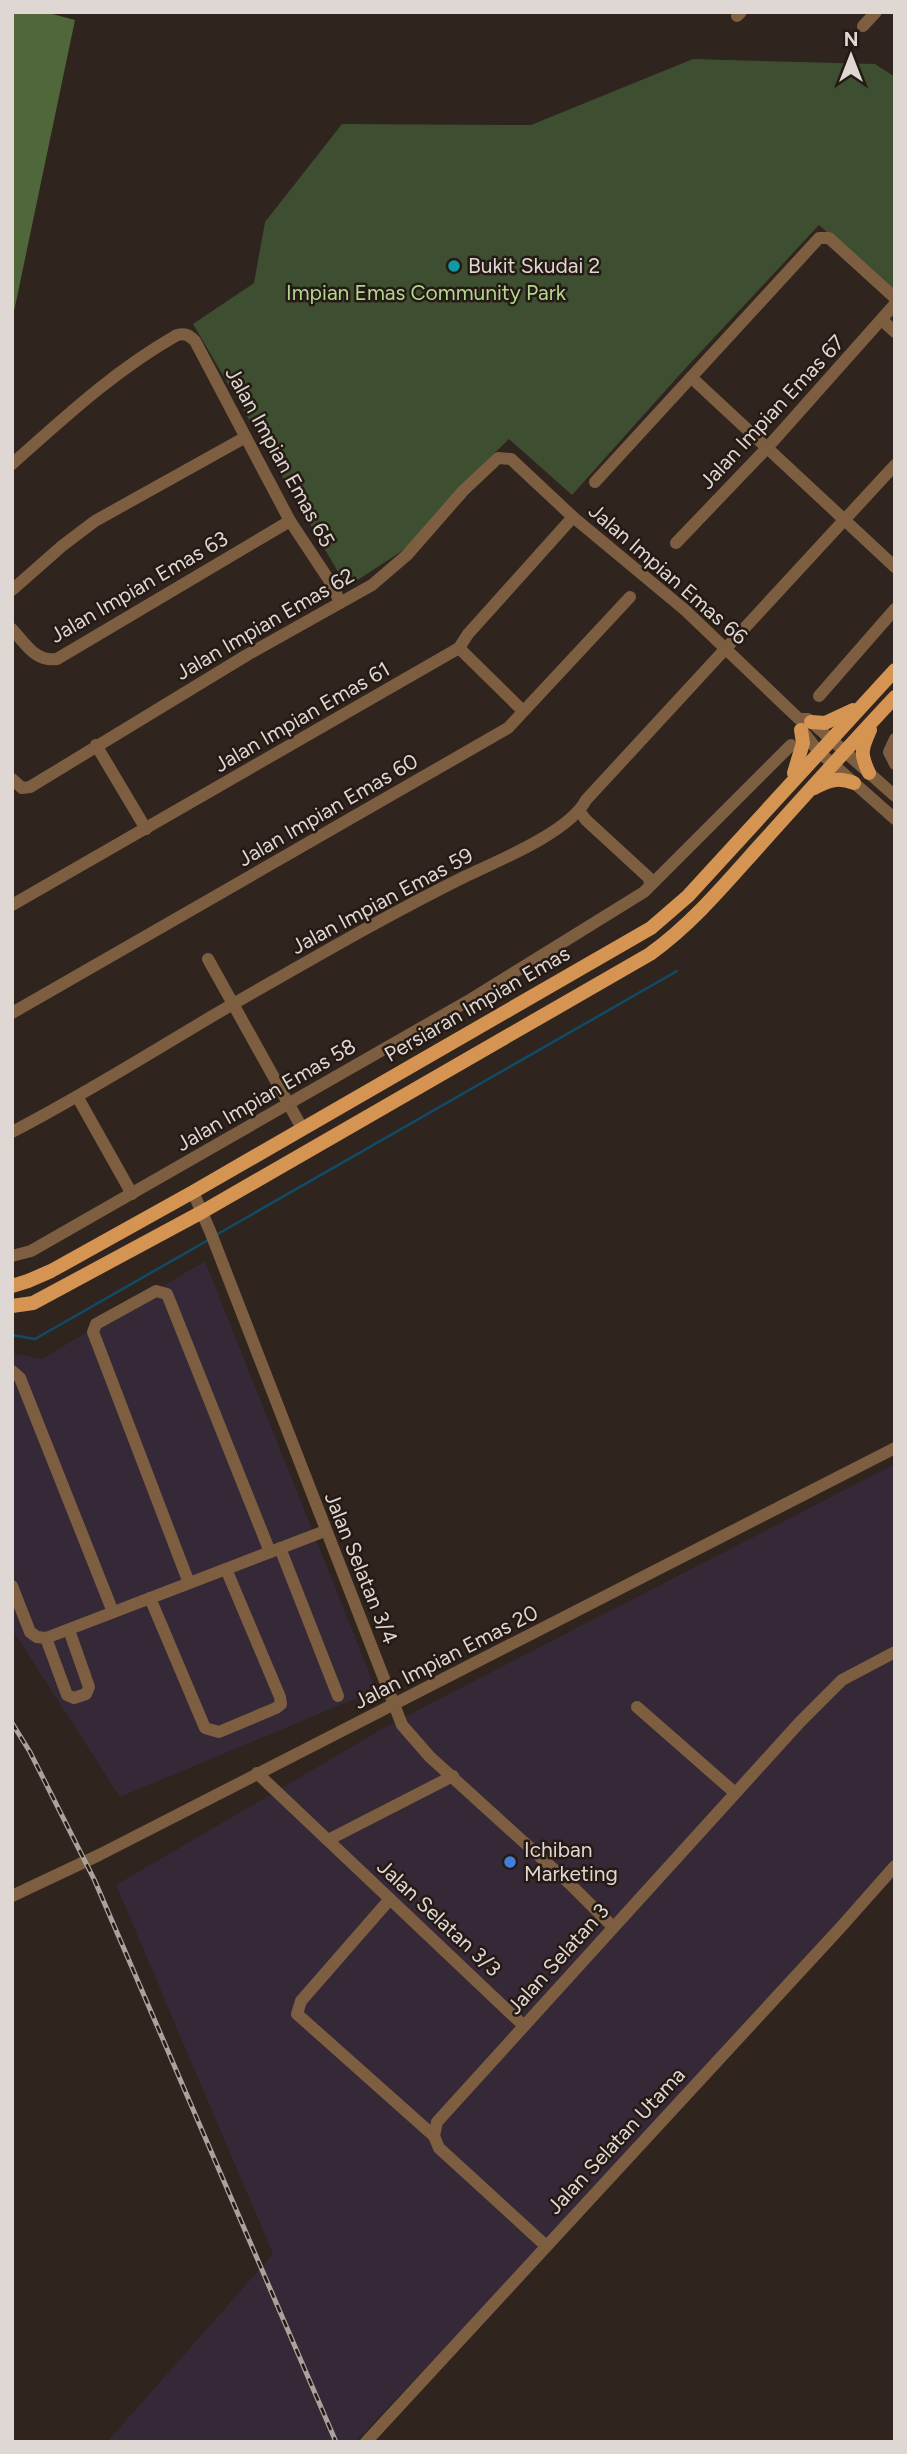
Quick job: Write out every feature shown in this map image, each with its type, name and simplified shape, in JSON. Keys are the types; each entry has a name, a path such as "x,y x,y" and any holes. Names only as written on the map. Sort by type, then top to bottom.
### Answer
{"main road":[{"name":"Persiaran Impian Emas","path":"12,1286 51,1271 193,1192 651,928 688,896 895,670"},
{"name":"Persiaran Impian Emas","path":"12,1306 33,1303 202,1212 650,954 676,935 701,911 895,697"},
{"path":"791,782 803,743 804,724 825,723 861,706"},
{"path":"869,773 861,757 863,745 877,716"},
{"path":"810,790 841,778 854,783"}],"street":[{"path":"863,26 876,12"},
{"path":"595,482 819,238 829,238 895,298"},
{"name":"Jalan Impian Emas 67","path":"676,543 767,448 895,304"},
{"path":"882,320 895,332"},
{"name":"Jalan Impian Emas 65","path":"12,464 74,409 138,358 177,335 184,334 195,341 244,438 290,521 333,586 340,603"},
{"path":"692,378 895,567"},
{"path":"12,590 95,521 244,438"},
{"name":"Jalan Impian Emas 62","path":"12,779 22,788 30,786 247,655 372,585 407,555 463,491 498,458 511,459"},
{"name":"Jalan Impian Emas 66","path":"511,459 573,517 685,610 804,724 831,738 895,796"},
{"name":"Jalan Impian Emas 59","path":"12,1132 78,1098 233,1004 413,902 536,842 580,811 586,800 895,465"},
{"name":"Jalan Impian Emas 61","path":"12,905 459,648 468,634 573,517"},
{"name":"Jalan Impian Emas 63","path":"12,629 36,656 47,660 57,659 290,521"},
{"name":"Jalan Impian Emas 60","path":"12,1013 508,728 630,597"},
{"path":"819,696 895,609"},
{"path":"459,648 523,711"},
{"name":"Jalan Impian Emas 66","path":"804,724 818,751 895,819"},
{"path":"895,739 890,752 895,764"},
{"path":"96,745 146,829"},
{"name":"Jalan Impian Emas 58","path":"12,1256 31,1251 290,1105 468,1001 644,892 791,745"},
{"path":"580,811 586,820 649,878 650,885"},
{"path":"208,959 302,1128"},
{"path":"78,1098 132,1194"},
{"name":"Jalan Selatan 3/4","path":"193,1192 402,1725 430,1757 570,1884 613,1927"},
{"path":"189,1583 93,1332 96,1325 156,1291 167,1294 338,1696"},
{"path":"12,1371 20,1378 113,1612"},
{"name":"Jalan Impian Emas 20","path":"12,1896 99,1855 393,1706 895,1448"},
{"path":"12,1586 30,1632 37,1637 46,1638 325,1531"},
{"path":"150,1598 205,1728 219,1732 281,1704 226,1569"},
{"path":"46,1638 67,1695 74,1698 86,1694 89,1688 69,1630"},
{"name":"Jalan Selatan 3","path":"434,2136 437,2122 734,1792 842,1680 895,1651"},
{"path":"637,1707 734,1792"},
{"name":"Jalan Selatan 3/3","path":"257,1773 523,2025"},
{"path":"328,1840 453,1776"},
{"name":"Jalan Selatan Utama","path":"366,2442 895,1866"},
{"path":"390,1899 301,2001 297,2014 434,2136 439,2148 545,2245"}],"shaded area":[{"path":"205,1261 376,1690 120,1797 12,1629 12,1353 42,1359"},
{"path":"895,1464 895,1877 355,2442 107,2442 273,2254 116,1885 389,1725"}],"green space":[{"path":"12,12 45,12 75,20 12,321"},
{"name":"Impian Emas Community Park","path":"693,59 875,64 895,77 895,295 819,225 572,495 509,439 405,549 347,587 193,324 254,283 265,222 342,124 531,125"}],"waterway":[{"path":"216,1235 677,971"},
{"path":"12,1335 35,1339 210,1239"}],"railway":[{"path":"12,1723 30,1752 94,1879 336,2442"}],"place":[{"name":"Bukit Skudai 2","path":"454,266"},
{"name":"Ichiban Marketing","path":"510,1862"}]}
